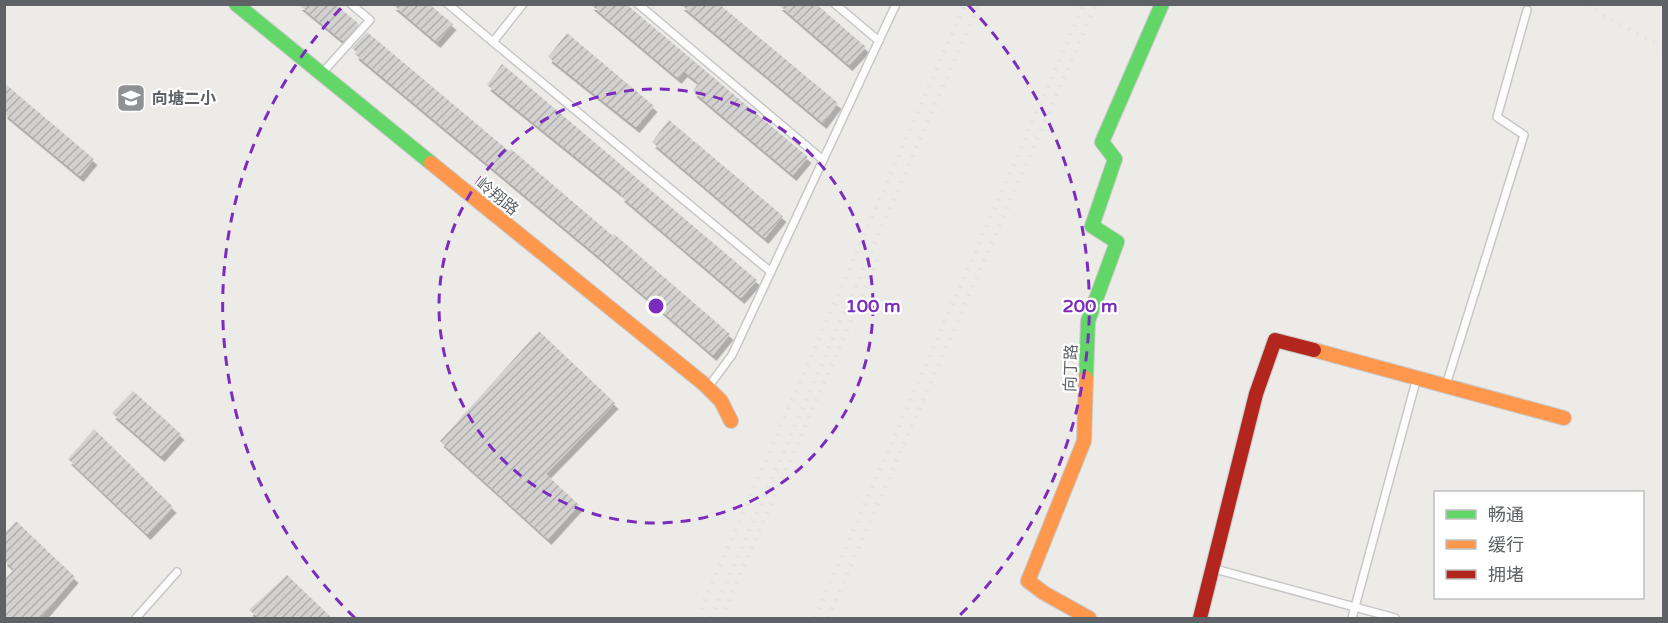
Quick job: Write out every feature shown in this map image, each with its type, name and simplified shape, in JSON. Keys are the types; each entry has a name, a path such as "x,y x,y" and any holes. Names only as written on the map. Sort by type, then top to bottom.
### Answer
{"street":[{"name":"岭翔路","path":"236,4 707,388 728,409 731,421"},
{"name":"向丁路","path":"1089,618 1044,594 1028,581 1084,441 1088,321 1117,242 1092,226 1115,159 1102,142 1162,4"},
{"path":"1200,618 1256,394 1275,340 1564,418"}],"lane":[{"path":"321,74 370,20 351,4"},
{"path":"448,4 771,272"},
{"path":"493,42 523,4"},
{"path":"638,4 823,160"},
{"path":"835,4 879,41"},
{"path":"707,388 732,356 896,4"},
{"path":"1446,386 1524,135 1497,117 1527,10"},
{"path":"1352,618 1416,378"},
{"path":"1213,568 1395,618"},
{"path":"136,618 177,572"}],"building":[{"path":"298,4 335,4 359,24 343,41"},
{"path":"392,4 429,4 453,24 437,42"},
{"path":"590,4 626,4 808,157 793,175 693,91 699,83 684,71 678,78"},
{"path":"680,4 719,4 838,103 823,123"},
{"path":"778,4 816,4 866,47 849,65"},
{"path":"367,32 509,151 511,149 613,236 614,234 730,334 713,355 597,255 355,54 352,48"},
{"path":"567,33 654,106 636,127 548,57"},
{"path":"502,64 757,280 741,298 621,196 622,194 487,85"},
{"path":"4,83 94,159 80,176 4,113"},
{"path":"669,120 783,216 765,238 652,142"},
{"path":"539,331 615,403 546,474 579,505 548,539 440,441"},
{"path":"133,391 181,434 161,456 112,413"},
{"path":"94,429 173,507 147,534 68,459"},
{"path":"16,521 75,577 40,618 4,618 4,580 14,569 4,560 4,534"},
{"path":"287,575 332,618 259,618 249,610"}],"railway":[{"path":"697,618 965,4"},
{"path":"711,618 979,4"},
{"path":"815,618 1084,4"},
{"path":"828,618 1096,4"},
{"path":"1588,4 1606,17 1664,48"},
{"path":"721,618 879,257"}],"traffic: fast":[{"path":"236,4 431,163"},
{"path":"1086,378 1088,321 1117,242 1092,226 1115,159 1102,142 1162,4"}],"traffic: slow":[{"path":"431,163 704,384 721,401 731,421"},
{"path":"1314,350 1564,418"},
{"path":"1086,378 1084,441 1028,581 1044,593 1089,618"}],"traffic: jam":[{"path":"1200,618 1256,394 1275,340 1314,350"}],"place":[{"name":"向塘二小","path":"131,98"}]}
